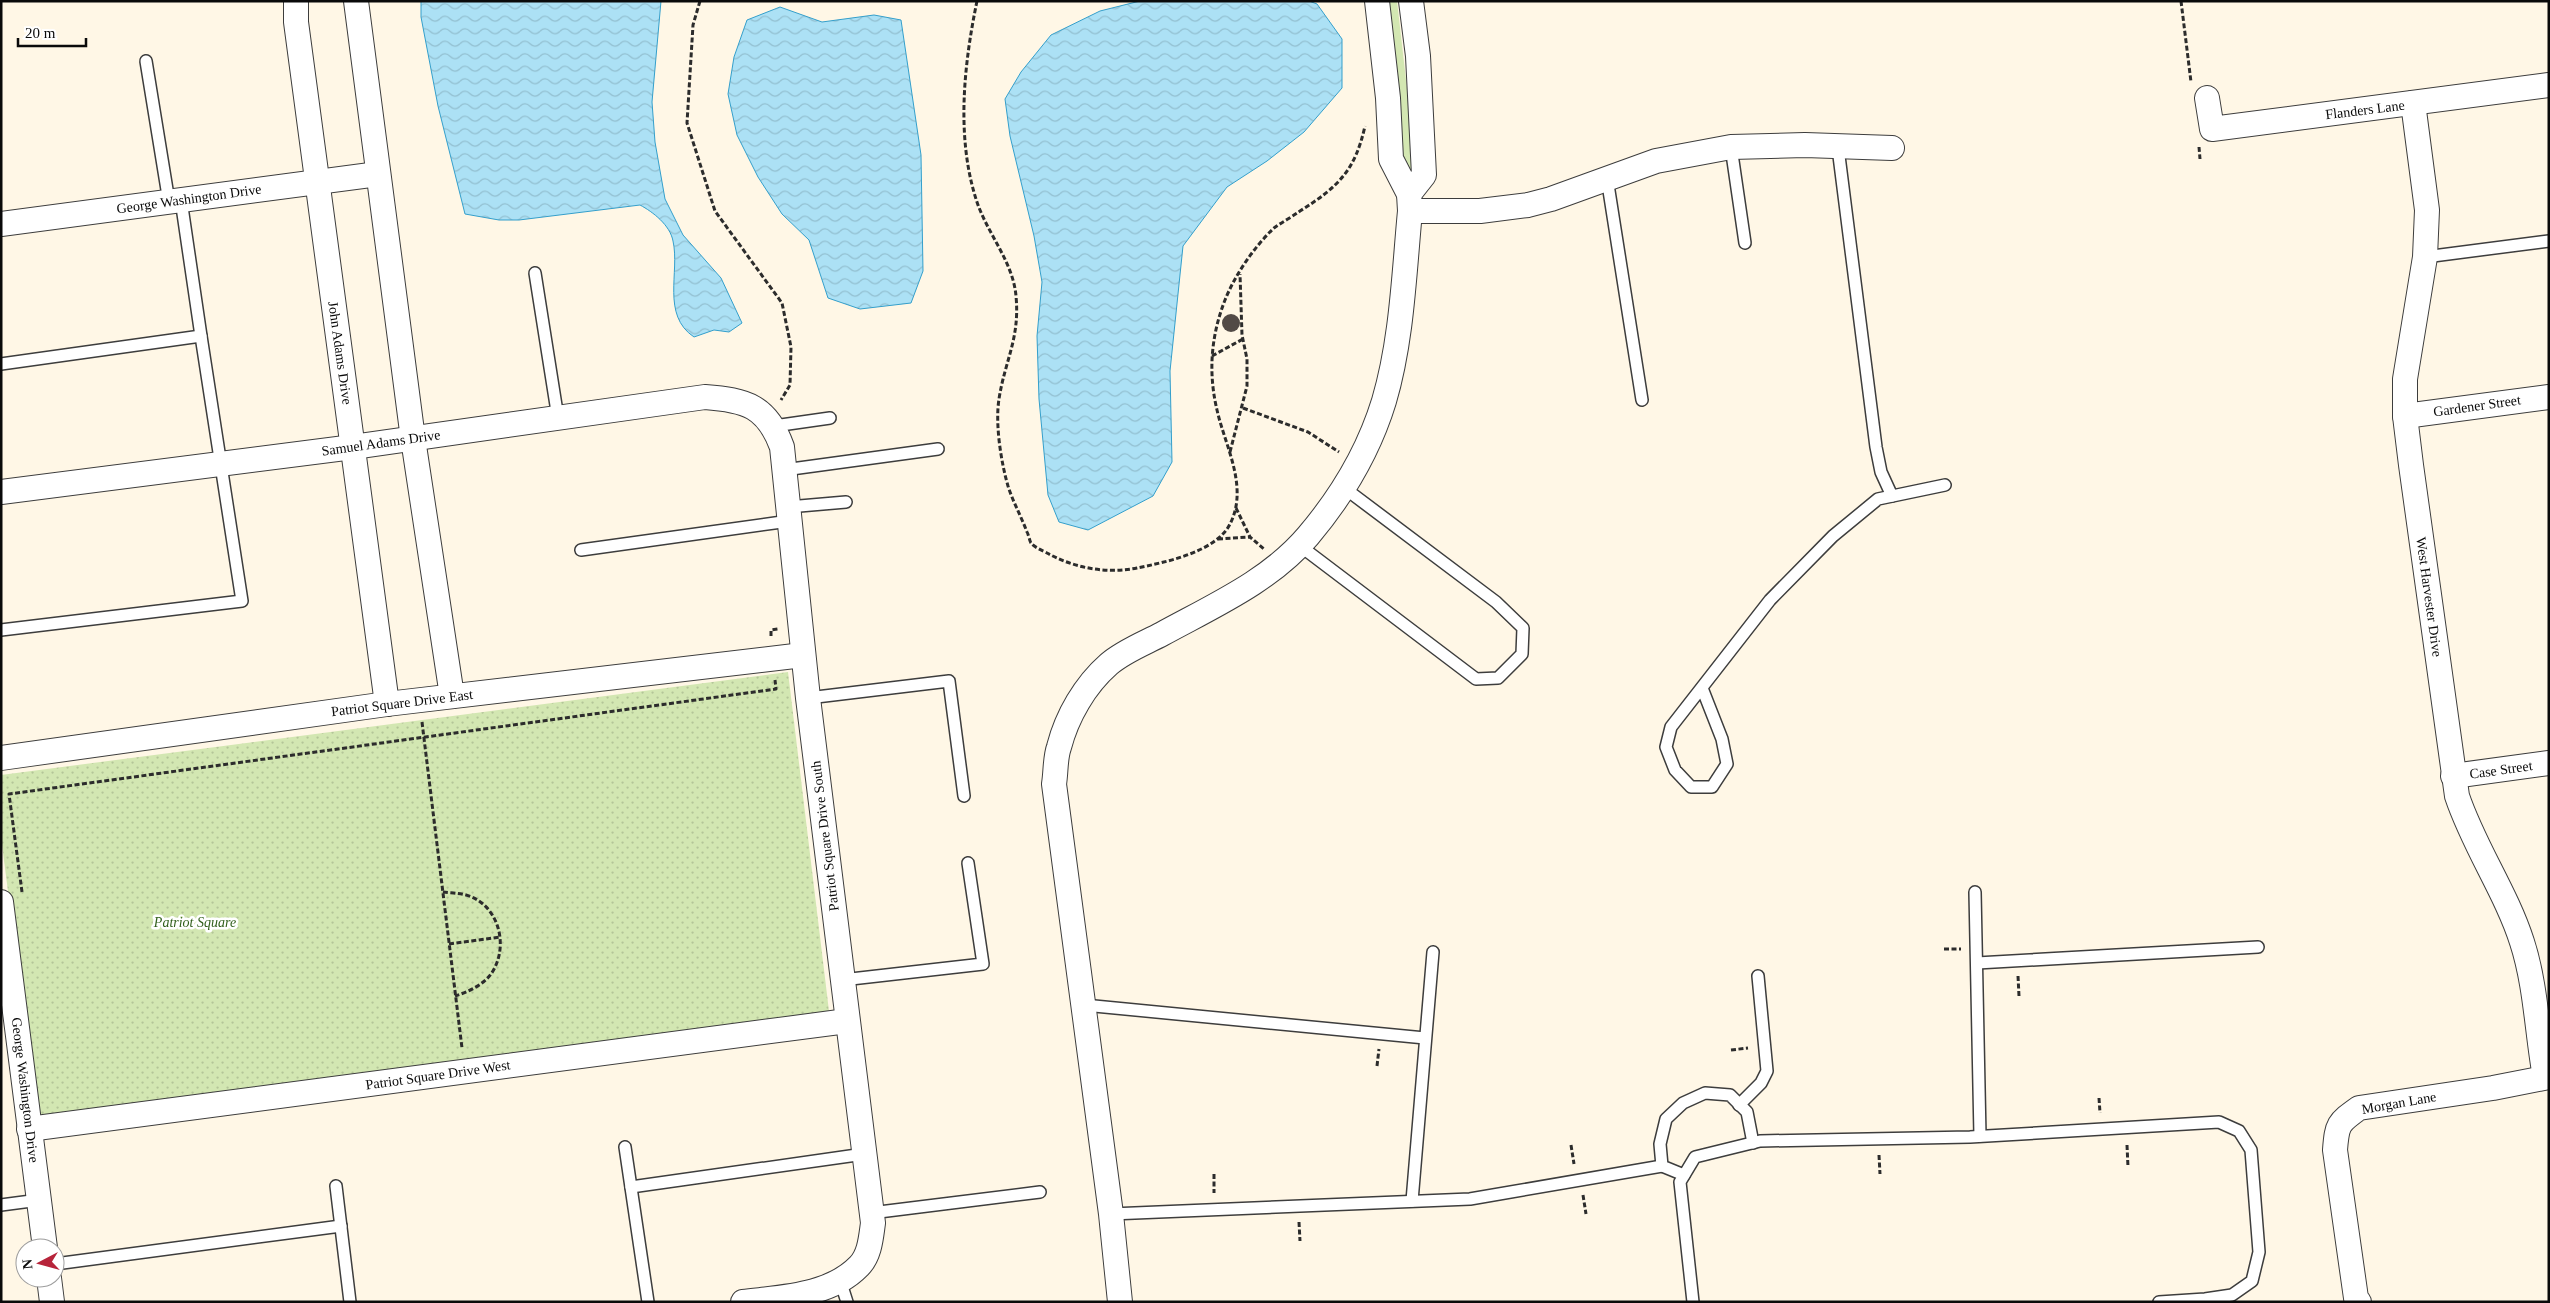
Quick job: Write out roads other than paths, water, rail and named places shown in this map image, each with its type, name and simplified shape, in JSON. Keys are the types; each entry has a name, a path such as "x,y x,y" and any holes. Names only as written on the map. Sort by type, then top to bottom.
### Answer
{"street":[{"name":"John Adams Drive","path":"296,1 296,22 316,182 387,704"},
{"path":"356,1 413,439 452,696"},
{"path":"1377,1 1388,98 1391,159 1410,202"},
{"path":"1120,1302 1111,1214 1054,784 1058,748 1068,719 1088,687 1110,663 1236,595 1299,545 1343,487 1365,450 1384,401 1400,324 1410,202 1424,175 1418,56 1411,1"},
{"name":"Flanders Lane","path":"2207,98 2212,129 2549,85"},
{"name":"West Harvester Drive","path":"2413,103 2427,210 2425,257 2405,379 2405,416 2453,776 2457,796 2470,834 2515,923 2522,943 2547,1077"},
{"path":"1410,202 1452,213 1509,208 1551,199 1656,161 1731,147 1806,144 1838,148 1892,148"},
{"name":"George Washington Drive","path":"1,224 378,174"},
{"name":"Samuel Adams Drive","path":"1,492 413,439 705,397 735,399 766,419"},
{"name":"Gardener Street","path":"2405,416 2549,397"},
{"name":"Patriot Square Drive South","path":"766,419 782,447 808,698 871,1212 870,1245 860,1266 843,1291"},
{"name":"Patriot Square Drive East","path":"1,758 387,704 803,655"},
{"name":"Case Street","path":"2453,776 2549,763"},
{"name":"George Washington Drive","path":"12,901 6,1012 29,1129 44,1238"},
{"name":"Patriot Square Drive West","path":"29,1129 847,1021"},
{"name":"Morgan Lane","path":"2356,1300 2336,1150 2337,1128 2346,1117 2359,1108 2492,1088 2547,1077"},
{"path":"50,1288 52,1302"},
{"path":"743,1302 810,1293 843,1291"}],"lane":[{"path":"1,630 242,601 201,336 146,61"},
{"path":"1731,147 1745,243"},
{"path":"1838,148 1876,447 1882,472 1892,496"},
{"path":"1607,178 1642,400"},
{"path":"2425,257 2549,241"},
{"path":"535,273 558,418"},
{"path":"1,364 201,336"},
{"path":"766,419 830,418"},
{"path":"784,470 938,449"},
{"path":"1702,688 1712,711 1728,764 1712,787 1690,787 1676,770 1666,747 1671,727 1770,600 1833,536 1878,499 1945,485"},
{"path":"1299,545 1476,679 1498,678 1522,654 1523,628 1496,602 1343,487"},
{"path":"581,550 789,514 846,502"},
{"path":"808,698 949,680 964,796"},
{"path":"842,980 983,964 968,864"},
{"path":"1975,892 1978,963 1980,1136"},
{"path":"1978,963 2258,948"},
{"path":"1412,1201 1433,952"},
{"path":"1739,1104 1761,1083 1767,1071 1758,976"},
{"path":"1084,1005 1426,1038"},
{"path":"1662,1166 1660,1144 1666,1119 1683,1103 1705,1093 1730,1095 1747,1112 1753,1143"},
{"path":"1693,1302 1680,1182 1695,1157 1753,1143 1980,1136 2219,1122 2239,1131 2251,1150 2259,1252 2252,1281 2232,1295 2159,1302"},
{"path":"624,1147 648,1302"},
{"path":"631,1187 864,1154"},
{"path":"1111,1214 1470,1198 1662,1166 1684,1175"},
{"path":"336,1186 350,1302"},
{"path":"871,1212 1040,1192"},
{"path":"1,1205 39,1200"},
{"path":"65,1263 341,1226"}],"water":[{"path":"421,1 661,1 652,102 655,142 665,199 683,235 721,278 742,323 729,332 714,330 694,337 684,328 678,317 675,305 675,253 671,235 665,224 640,205 519,220 499,220 465,214 438,106 421,17"},
{"path":"1140,1 1309,1 1317,4 1342,39 1342,88 1304,132 1267,161 1227,187 1183,246 1170,371 1172,462 1153,496 1088,530 1059,522 1048,495 1039,399 1037,336 1042,282 1034,236 1010,136 1005,99 1021,72 1051,35 1100,11"},
{"path":"780,7 822,22 874,15 901,20 921,155 923,271 911,303 860,309 828,298 809,240 782,214 758,177 737,135 728,94 734,57 747,20"}],"park label":[{"name":"Patriot Square","path":"195,922"}]}
